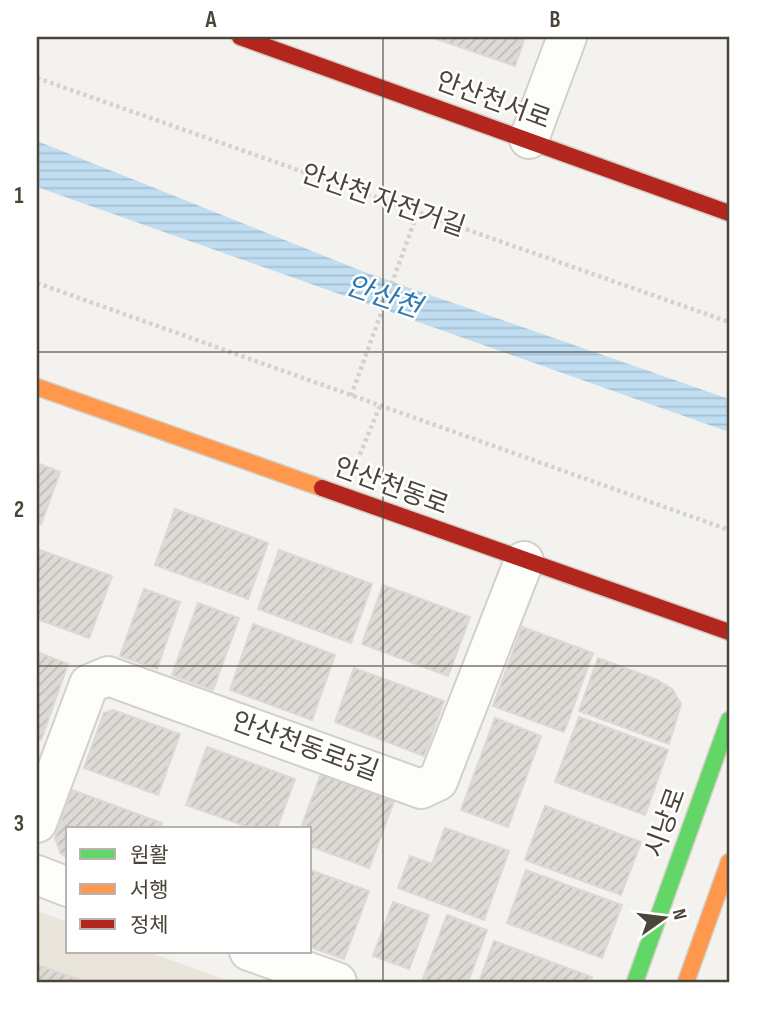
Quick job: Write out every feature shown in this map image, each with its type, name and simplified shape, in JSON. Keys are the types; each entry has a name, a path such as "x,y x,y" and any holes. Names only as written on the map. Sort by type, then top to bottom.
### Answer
{"street":[{"name":"안산천서로","path":"240,37 729,213"},
{"path":"529,139 567,37"},
{"name":"안산천동로","path":"37,387 729,632"},
{"name":"안산천동로5길","path":"37,823 89,684 108,676 421,789 438,781 524,561"},
{"name":"시낭로","path":"635,982 729,720"},
{"path":"686,982 729,862"},
{"path":"37,875 66,886"},
{"path":"255,953 337,982"}],"path":[{"name":"안산천 자전거길","path":"37,78 729,322"},
{"path":"351,396 417,214"},
{"path":"37,284 351,396 381,404 729,530"},
{"path":"343,495 381,404"}],"shaded area":[{"path":"37,911 66,921 66,953 152,953 232,982 37,982"}],"water":[{"name":"안산천","path":"37,141 367,273 729,399 729,432 37,187"}],"building":[{"path":"431,37 525,37 515,66"},
{"path":"37,463 60,472 41,524 37,523"},
{"path":"175,509 268,543 248,599 155,565"},
{"path":"37,549 112,576 89,638 37,619"},
{"path":"279,550 372,584 351,643 258,609"},
{"path":"383,585 470,617 448,676 362,644"},
{"path":"144,589 180,602 157,669 120,656"},
{"path":"198,603 239,618 213,690 172,675"},
{"path":"253,624 335,655 312,720 230,690"},
{"path":"522,627 593,653 564,732 493,706"},
{"path":"37,652 68,664 41,740 37,738"},
{"path":"598,658 657,680 672,689 681,704 669,744 579,711"},
{"path":"354,668 444,701 424,756 335,722"},
{"path":"113,710 180,734 158,795 84,768 104,713"},
{"path":"579,717 668,750 645,815 555,782"},
{"path":"495,718 541,736 508,827 461,810"},
{"path":"207,747 295,779 277,827 248,827 186,805"},
{"path":"321,774 394,801 369,868 312,847 312,827 301,827"},
{"path":"72,790 162,823 160,827 66,827 66,856 61,854 55,838"},
{"path":"545,806 641,842 621,895 525,860"},
{"path":"445,828 509,851 484,920 398,888 410,856 432,864"},
{"path":"526,870 622,905 602,958 507,923"},
{"path":"312,871 369,891 344,959 312,948"},
{"path":"393,902 429,915 409,969 373,956"},
{"path":"447,915 487,930 468,982 422,981"},
{"path":"494,941 592,977 590,982 479,982"},
{"path":"37,965 87,982 37,982"}],"traffic: fast":[{"path":"635,982 729,720"}],"traffic: slow":[{"path":"37,387 322,488"},
{"path":"686,982 729,862"}],"traffic: jam":[{"path":"240,37 729,213"},
{"path":"322,488 729,632"}]}
